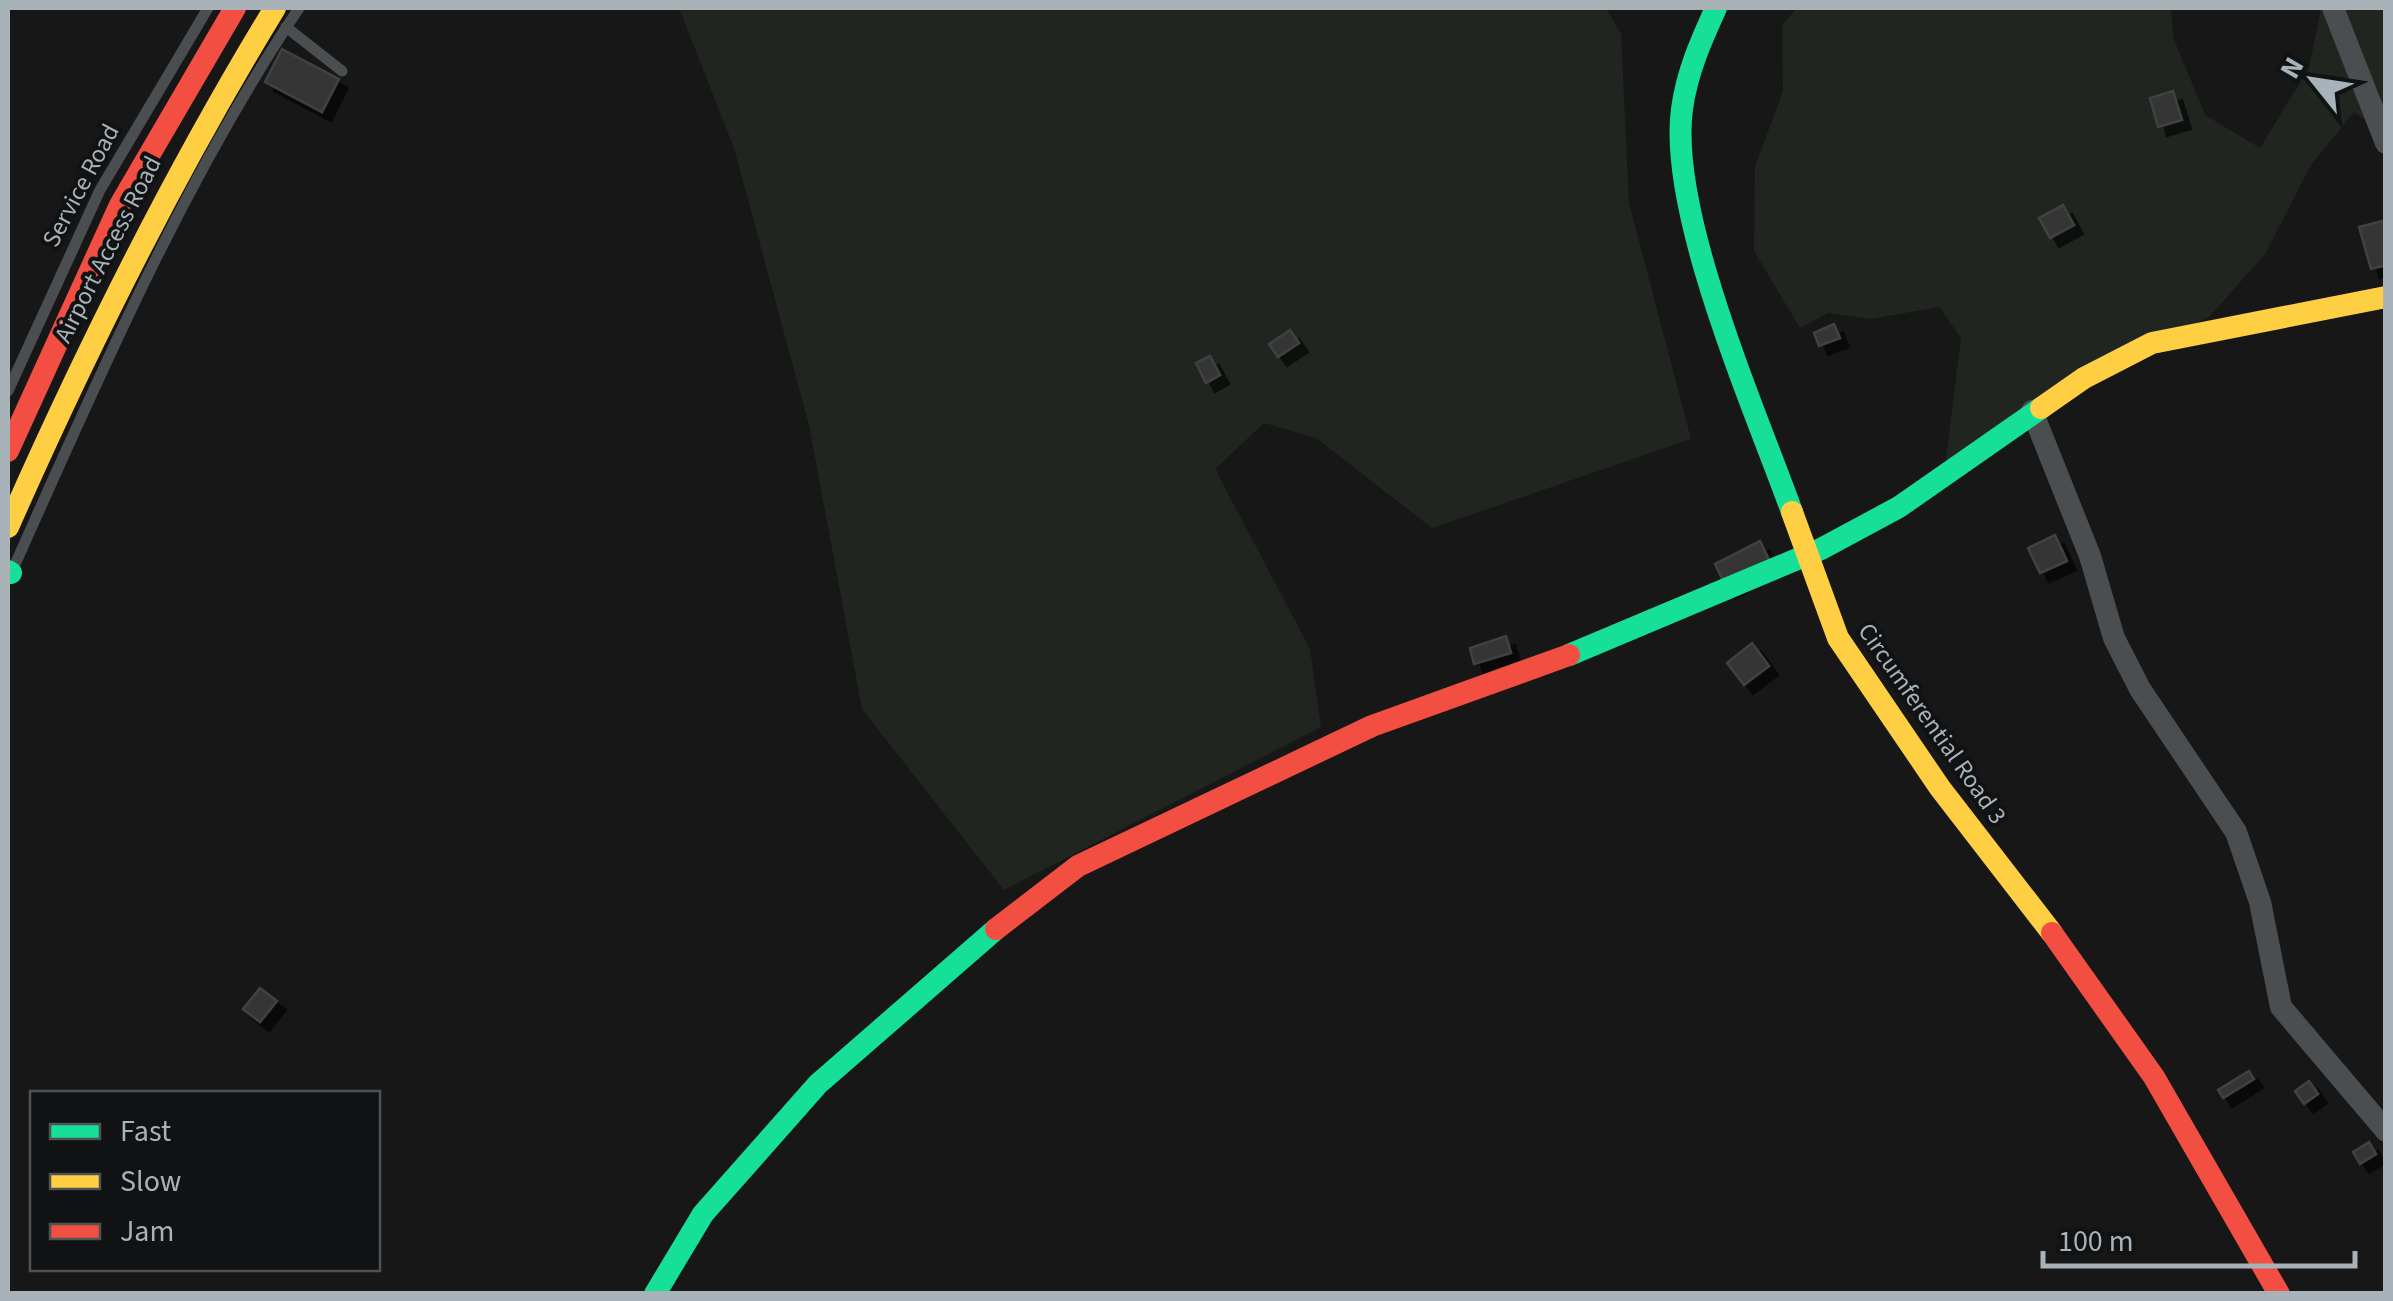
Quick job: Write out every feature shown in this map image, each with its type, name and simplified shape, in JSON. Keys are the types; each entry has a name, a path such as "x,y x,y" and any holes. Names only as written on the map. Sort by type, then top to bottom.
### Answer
{"main road":[{"name":"Airport Access Road","path":"8,451 120,204 235,8"},
{"name":"Circumferential Road 3","path":"1716,8 1690,65 1681,112 1682,168 1695,232 1838,638 1940,788 2035,909 2144,1062 2212,1171 2280,1294"},
{"name":"Airport Access Road","path":"8,527 112,292 186,153 280,17"},
{"path":"655,1294 703,1214 818,1084 1028,901 1078,866 1372,726 1516,678 1807,556 1899,507 2032,411 2152,343 2386,297"}],"street":[{"path":"2333,8 2386,143"},
{"path":"2032,411 2090,556 2114,638 2140,690 2236,832 2260,902 2282,1007 2386,1131"}],"lane":[{"name":"Service Road","path":"8,391 100,190 208,8"},
{"path":"9,575 173,223 258,68 280,17 298,8"},
{"path":"280,17 342,71"}],"shaded area":[{"path":"679,8 1606,8 1621,34 1629,203 1691,439 1432,528 1316,438 1264,423 1215,469 1310,649 1321,727 1004,890 862,709 809,425 734,148"},
{"path":"1797,8 2171,8 2173,37 2205,115 2260,148 2309,68 2321,8 2385,8 2385,134 2354,112 2311,165 2265,254 2211,315 1944,475 1961,338 1939,307 1870,319 1828,313 1800,328 1754,251 1755,167 1783,91 1782,25"}],"building":[{"path":"282,49 339,79 322,112 265,82"},
{"path":"2173,91 2182,120 2158,127 2150,98"},
{"path":"2063,205 2074,225 2050,238 2039,218"},
{"path":"2386,220 2386,265 2371,269 2359,227"},
{"path":"1834,324 1840,338 1819,346 1814,333"},
{"path":"1290,330 1299,343 1278,357 1269,344"},
{"path":"1210,356 1220,375 1206,383 1196,363"},
{"path":"2055,535 2067,561 2040,573 2028,548"},
{"path":"1760,541 1772,566 1727,589 1715,564"},
{"path":"1506,636 1511,653 1474,664 1470,648"},
{"path":"1752,643 1769,666 1744,685 1727,663"},
{"path":"260,988 277,1001 260,1022 243,1009"},
{"path":"2249,1071 2254,1079 2223,1098 2218,1090"},
{"path":"2309,1081 2318,1094 2304,1104 2295,1091"},
{"path":"2369,1142 2376,1154 2360,1164 2353,1152"}],"traffic: fast":[{"path":"1716,8 1684,95 1681,152 1688,201 1718,311 1792,512"},
{"path":"1569,655 1821,549 1899,507 2041,408"},
{"path":"655,1294 703,1214 818,1084 996,929"}],"traffic: slow":[{"path":"8,527 133,263 201,134 275,8"},
{"path":"2041,408 2084,378 2152,343 2386,297"},
{"path":"1792,512 1838,638 1940,788 2052,933"}],"traffic: jam":[{"path":"8,451 120,205 235,8"},
{"path":"996,929 1078,866 1372,726 1569,655"},
{"path":"2052,933 2154,1077 2279,1294"}]}
